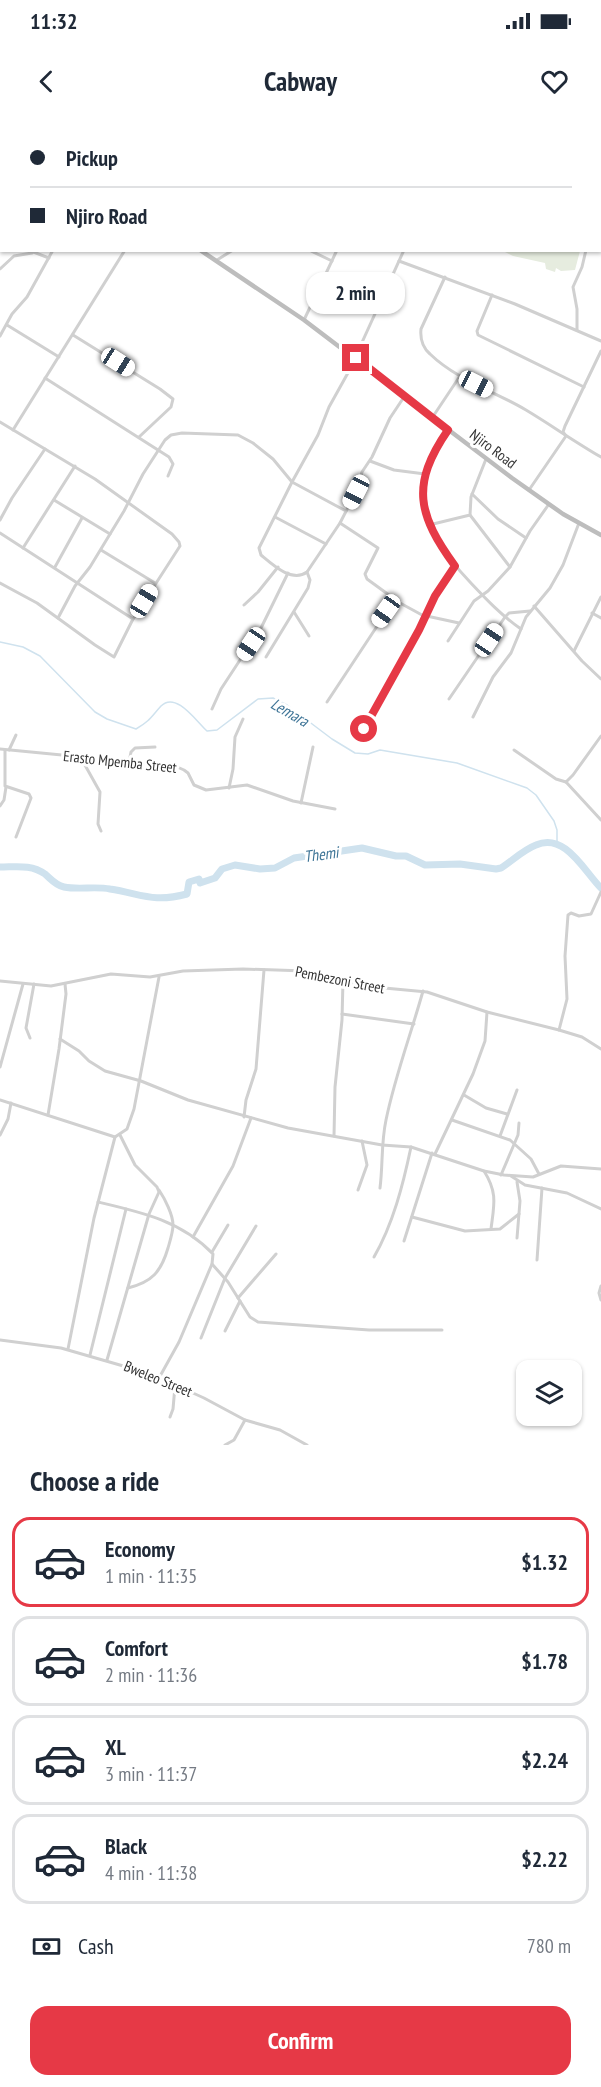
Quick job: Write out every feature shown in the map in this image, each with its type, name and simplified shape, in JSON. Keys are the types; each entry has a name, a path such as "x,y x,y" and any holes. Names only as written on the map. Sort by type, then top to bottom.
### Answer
{"street":[{"path":"0,336 12,314 27,297 52,252"},
{"path":"13,430 124,252"},
{"name":"Njiro Road","path":"203,252 304,320 529,490 601,535"},
{"path":"215,261 230,252"},
{"path":"313,252 333,261"},
{"path":"304,320 336,252"},
{"path":"403,252 356,358 329,406 318,435 292,482 259,551 278,567 300,576 307,572 340,523 356,492 362,472 370,461 390,418 404,397"},
{"path":"577,330 577,309 573,287 586,252"},
{"path":"0,269 14,256 32,253 49,258"},
{"path":"399,261 492,295 601,342"},
{"path":"445,277 421,329 422,345 429,354 460,376 526,410 601,457"},
{"path":"492,295 477,331 478,335 584,387"},
{"path":"6,325 59,357"},
{"path":"73,335 173,399 171,407 139,437"},
{"path":"566,436 563,432 565,426 601,351"},
{"path":"432,418 460,376"},
{"path":"45,378 169,457 173,462 168,476"},
{"path":"0,422 95,479 172,534 180,546 164,573 155,583 114,657 37,603 0,583"},
{"path":"448,430 433,454 425,474 424,504 429,525 455,566 505,617 521,629"},
{"path":"58,618 71,591 101,550 128,504 142,474 166,438 174,434 234,434 253,443 273,459 292,482 346,511"},
{"path":"529,490 566,436"},
{"path":"0,520 45,449"},
{"path":"486,459 472,494 470,515 510,567"},
{"path":"370,461 394,470 425,474"},
{"path":"23,548 75,466"},
{"path":"472,494 498,519 526,538"},
{"path":"54,500 110,534"},
{"path":"448,641 474,601 493,586 510,567 549,504"},
{"path":"429,525 470,515"},
{"path":"56,567 82,518"},
{"path":"275,518 326,544"},
{"path":"340,523 377,548 364,575 367,579 395,599 425,616 459,623"},
{"path":"473,717 493,677 511,653 530,611 550,588 563,566 579,523"},
{"path":"0,533 134,619"},
{"path":"101,550 155,583"},
{"path":"361,734 419,630 435,596 455,566"},
{"path":"244,605 264,586 278,567"},
{"path":"266,657 310,584 307,572"},
{"path":"212,710 221,689 261,628 288,573"},
{"path":"574,651 601,597"},
{"path":"327,702 395,599"},
{"path":"534,606 601,679"},
{"path":"449,699 505,617 509,613 530,611"},
{"path":"294,612 309,636"},
{"path":"592,613 601,618"},
{"path":"229,788 235,736 243,719"},
{"path":"0,806 4,800 6,787 7,750 16,735"},
{"path":"566,782 570,780 601,736"},
{"path":"129,762 131,752 135,748 155,747"},
{"path":"301,803 313,747"},
{"name":"Erasto Mpemba Street","path":"0,749 157,764 188,772 194,784 206,790 240,785 253,786 301,803 334,809"},
{"path":"514,750 556,779 566,782 601,820"},
{"path":"81,758 100,792 98,824 101,831"},
{"path":"6,787 26,793 31,798 16,837"},
{"path":"559,1030 567,999 565,947 568,915 569,913 583,916 591,914 601,892"},
{"path":"244,1117 246,1100 256,1070 264,970"},
{"name":"Pembezoni Street","path":"0,981 51,986 111,974 159,977 183,971 306,971 363,986 423,992 487,1012 582,1037 601,1049"},
{"path":"0,1100 116,1137 120,1135 127,1129 141,1081 159,977"},
{"path":"334,1136 335,1087 343,980"},
{"path":"0,1067 23,984"},
{"path":"30,1038 26,1028 34,984"},
{"path":"48,1115 66,994 65,984"},
{"path":"380,1188 382,1145 392,1095 423,992"},
{"path":"404,1241 433,1153 464,1095 484,1044 487,1012"},
{"path":"342,1014 414,1024"},
{"path":"60,1039 79,1051 97,1067 141,1081 188,1100 244,1117 362,1142 411,1147 501,1175 533,1177 556,1166 601,1169"},
{"path":"500,1136 517,1090"},
{"path":"464,1095 486,1108 507,1114"},
{"path":"0,1135 8,1119 11,1103"},
{"path":"193,1237 228,1176 251,1118"},
{"path":"452,1120 514,1143 531,1159 539,1174"},
{"path":"501,1175 519,1130 519,1123"},
{"path":"120,1135 130,1157 165,1199 173,1224 167,1252 160,1269 146,1282 127,1289"},
{"path":"68,1349 98,1202 116,1137"},
{"path":"358,1190 367,1165 362,1142"},
{"path":"374,1257 387,1232 398,1201 411,1147"},
{"path":"484,1171 493,1187 491,1229"},
{"path":"510,1176 517,1182 567,1193 601,1209"},
{"path":"517,1182 520,1196 517,1238"},
{"path":"537,1260 542,1188"},
{"path":"107,1360 158,1189"},
{"path":"98,1202 149,1214 173,1224 212,1252 214,1258 212,1264 179,1341 159,1378"},
{"path":"90,1355 126,1209"},
{"path":"412,1217 465,1231 500,1229 519,1214"},
{"path":"212,1252 228,1225"},
{"path":"201,1338 225,1278 256,1226"},
{"path":"225,1331 239,1300 276,1254"},
{"path":"212,1264 225,1278 253,1319 266,1324 369,1330 442,1330"},
{"path":"601,1286 599,1293 601,1300"},
{"name":"Bweleo Street","path":"0,1340 48,1345 107,1360 159,1378 245,1420 280,1430 307,1445"},
{"path":"170,1417 175,1386"},
{"path":"225,1445 234,1440 245,1420"}],"shaded area":[{"path":"505,252 580,252 575,270 561,271 556,268 555,272 546,269 545,263"}],"waterway":[{"name":"Lemara","path":"0,642 23,647 40,656 95,712 107,719 136,729 167,702 173,702 186,709 207,731 217,730 258,699 273,698 287,705 332,739 355,753 368,754 380,750 457,763 527,788 536,795 554,821 557,830 557,844"},
{"name":"Themi","path":"0,867 34,869 64,887 104,888 165,898 187,894 189,882 199,879 200,883 215,878 222,869 235,865 260,869 275,868 294,858 362,848 406,856 425,865 460,864 496,869 501,868 531,847 546,842 565,848 581,863 601,888"}],"route":[{"path":"356,358 448,430 433,454 425,474 423,489 429,525 440,546 455,566 435,596 423,623 364,729"}]}
